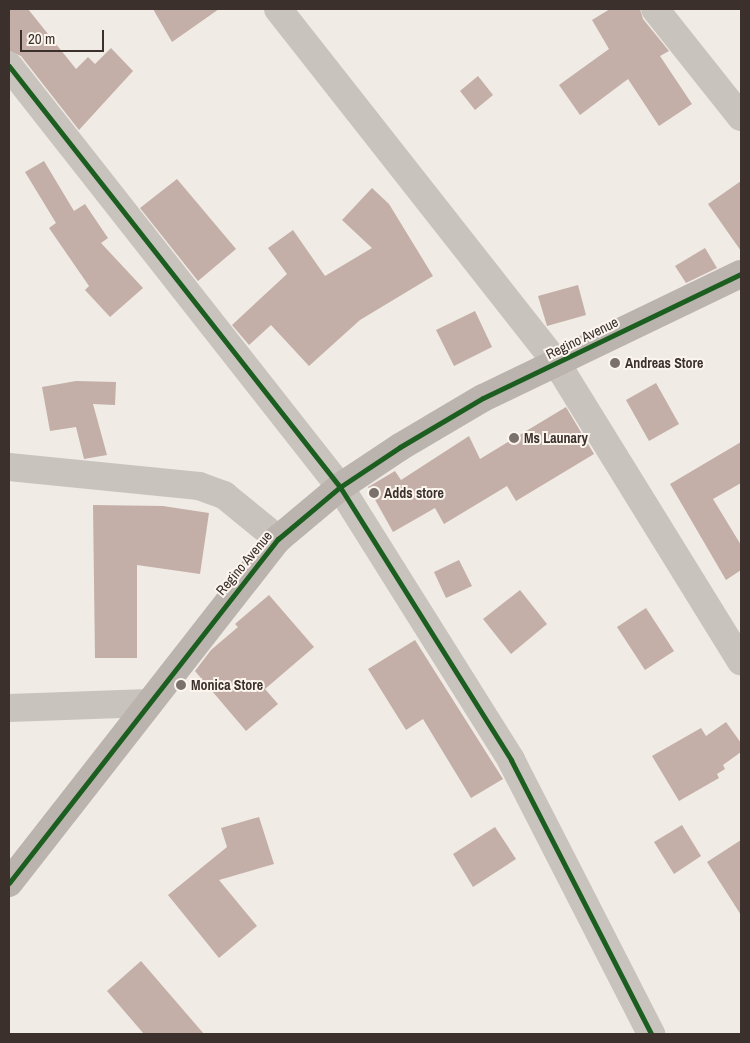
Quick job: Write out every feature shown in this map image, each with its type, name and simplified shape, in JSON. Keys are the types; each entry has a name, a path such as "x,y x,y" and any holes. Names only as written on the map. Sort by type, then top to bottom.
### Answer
{"street":[{"path":"278,9 556,362 741,661"},
{"path":"655,9 741,118"},
{"path":"9,66 340,487 510,760 651,1034"},
{"name":"Regino Avenue","path":"9,883 278,539 340,487 400,447 483,398 741,274"},
{"path":"9,467 199,486 224,495 278,539"},
{"path":"9,708 149,703"}],"building":[{"path":"9,9 28,9 76,69 88,57 95,64 111,48 133,71 79,130 21,56 9,51"},
{"path":"153,9 219,9 172,42"},
{"path":"610,9 640,9 643,19 669,51 660,56 692,104 659,126 628,79 580,115 559,85 609,49 592,20"},
{"path":"478,76 493,95 475,110 460,91"},
{"path":"44,161 74,211 85,204 108,238 101,243 143,288 110,317 85,290 89,286 49,228 56,223 25,172"},
{"path":"177,179 236,249 198,281 140,208"},
{"path":"741,181 741,251 708,204"},
{"path":"372,188 389,204 433,276 360,320 309,366 271,325 249,345 232,325 287,274 268,248 293,230 325,276 372,248 342,220"},
{"path":"705,248 717,268 686,283 675,266"},
{"path":"578,285 586,315 547,326 538,296"},
{"path":"475,311 492,347 454,366 436,330"},
{"path":"76,381 116,382 115,405 93,404 107,455 84,459 76,427 50,431 42,387"},
{"path":"656,383 679,424 649,441 626,400"},
{"path":"566,407 594,454 516,501 507,486 444,524 435,508 393,532 368,487 395,471 401,480 469,436 480,459"},
{"path":"741,442 741,483 713,499 741,545 741,570 726,580 670,484"},
{"path":"93,505 163,506 209,513 200,574 137,565 137,658 95,658"},
{"path":"459,560 472,586 446,598 434,572"},
{"path":"520,590 547,624 511,654 483,619"},
{"path":"269,595 314,647 265,689 278,704 246,731 195,671 211,650 238,627 235,624"},
{"path":"646,608 674,651 645,670 617,627"},
{"path":"415,640 503,779 471,798 423,719 406,730 368,669"},
{"path":"726,722 741,743 741,752 723,765 725,769 717,774 719,778 679,801 652,756 701,728 706,736"},
{"path":"259,817 274,864 219,880 257,926 219,958 168,895 227,847 221,828"},
{"path":"682,825 701,856 674,874 654,842"},
{"path":"495,827 516,859 473,887 453,854"},
{"path":"741,840 741,915 707,862"},
{"path":"141,961 204,1034 144,1034 107,991"}],"cycle path":[{"path":"9,66 340,487 511,760 651,1034"},
{"path":"9,883 278,539 340,487 400,447 483,398 741,274"}],"place":[{"name":"Andreas Store","path":"615,363"},
{"name":"Ms Launary","path":"514,438"},
{"name":"Adds store","path":"374,493"},
{"name":"Monica Store","path":"181,685"}]}
